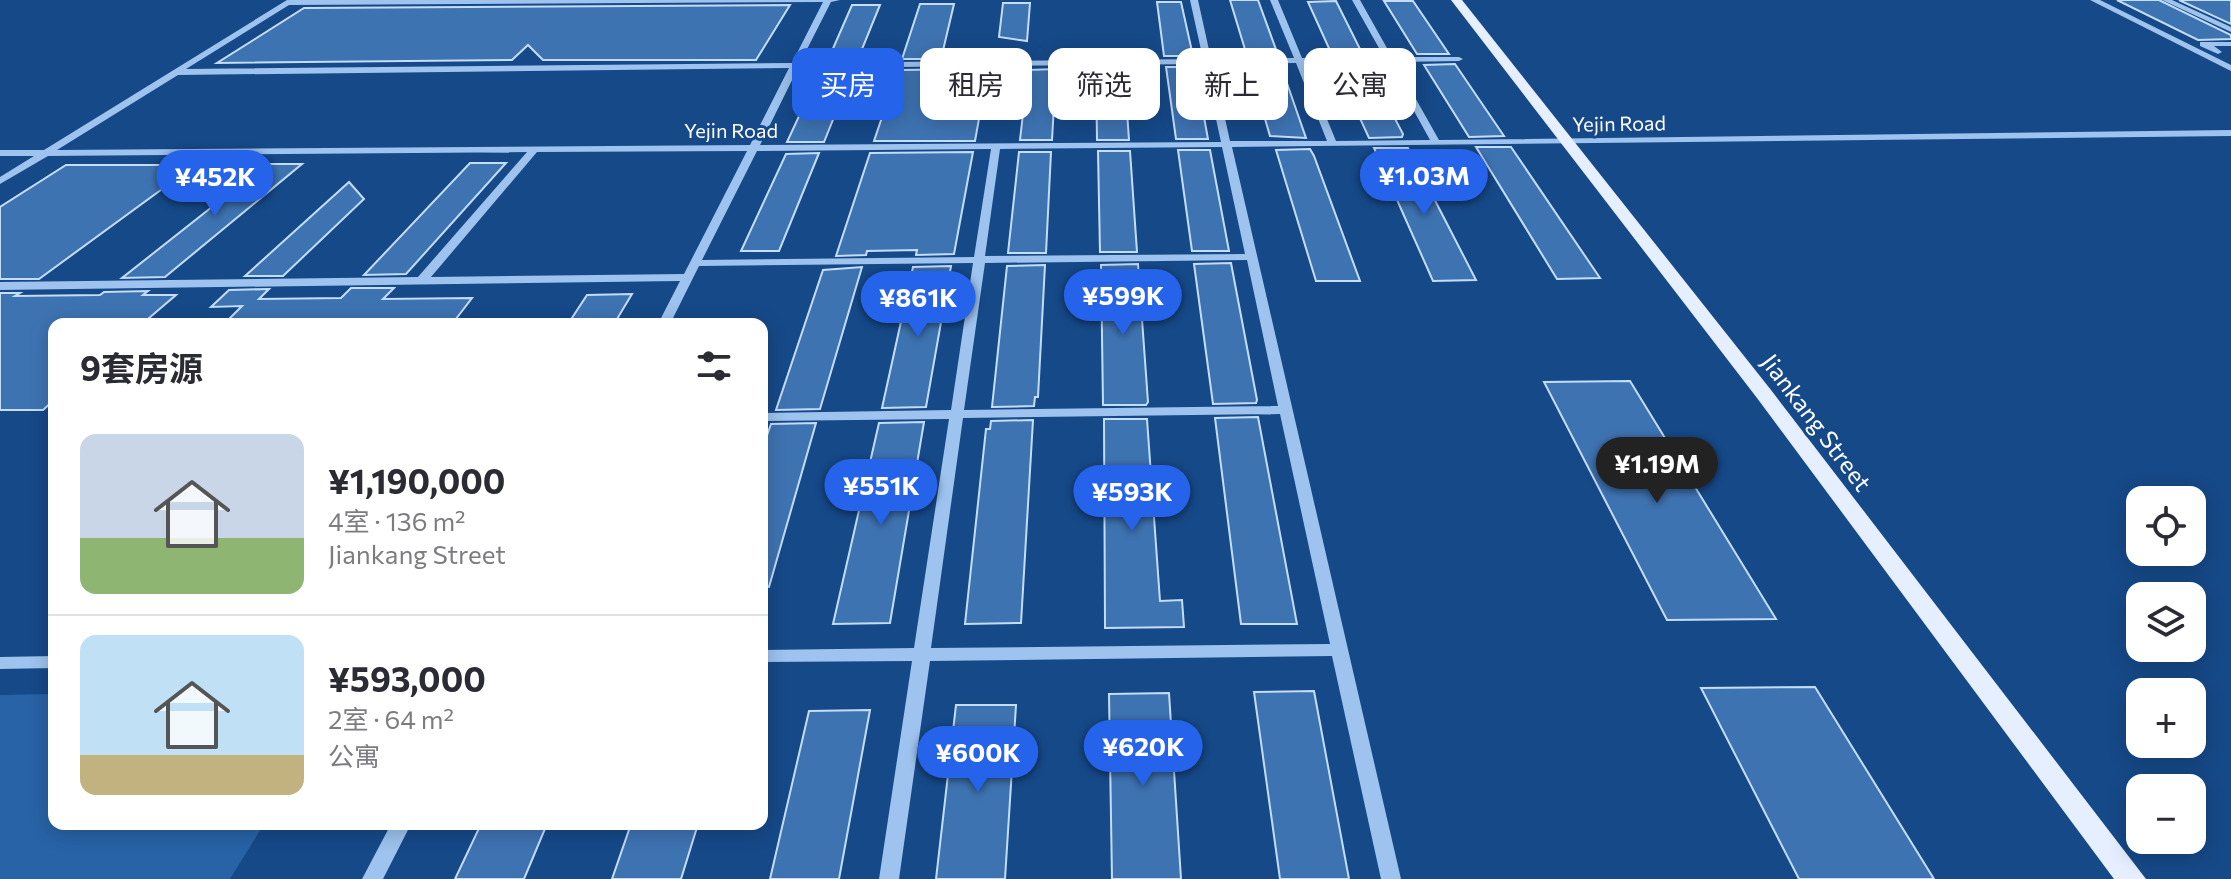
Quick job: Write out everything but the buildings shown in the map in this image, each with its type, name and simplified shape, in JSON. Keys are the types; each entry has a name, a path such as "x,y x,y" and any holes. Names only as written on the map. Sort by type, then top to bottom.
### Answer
{"main road":[{"name":"Jiankang Street","path":"1456,0 1764,394 2131,879"}],"street":[{"path":"804,48 828,0"},
{"path":"0,181 289,2 836,0"},
{"path":"1194,0 1205,48"},
{"path":"1274,0 1333,144"},
{"path":"1356,0 1383,48"},
{"path":"2094,0 2231,68"},
{"path":"2166,0 2231,30"},
{"path":"2231,44 2203,44 2231,58"},
{"path":"2196,51 2217,51"},
{"path":"1416,60 1459,59"},
{"path":"1288,61 1304,61"},
{"path":"904,66 1176,62"},
{"path":"176,72 792,67"},
{"path":"667,318 792,71"},
{"path":"1416,107 1436,143"},
{"path":"1221,120 1391,879"},
{"name":"Yejin Road","path":"0,153 1567,142 2231,133"},
{"path":"889,879 996,146"},
{"path":"421,281 535,149"},
{"path":"694,263 1252,257"},
{"path":"0,286 687,277"},
{"path":"768,417 1286,410"},
{"path":"768,656 1340,650"},
{"path":"0,663 48,662"},
{"path":"372,879 398,830"}],"shaded area":[{"path":"48,694 48,830 260,830 230,879 0,879 0,695"}]}
